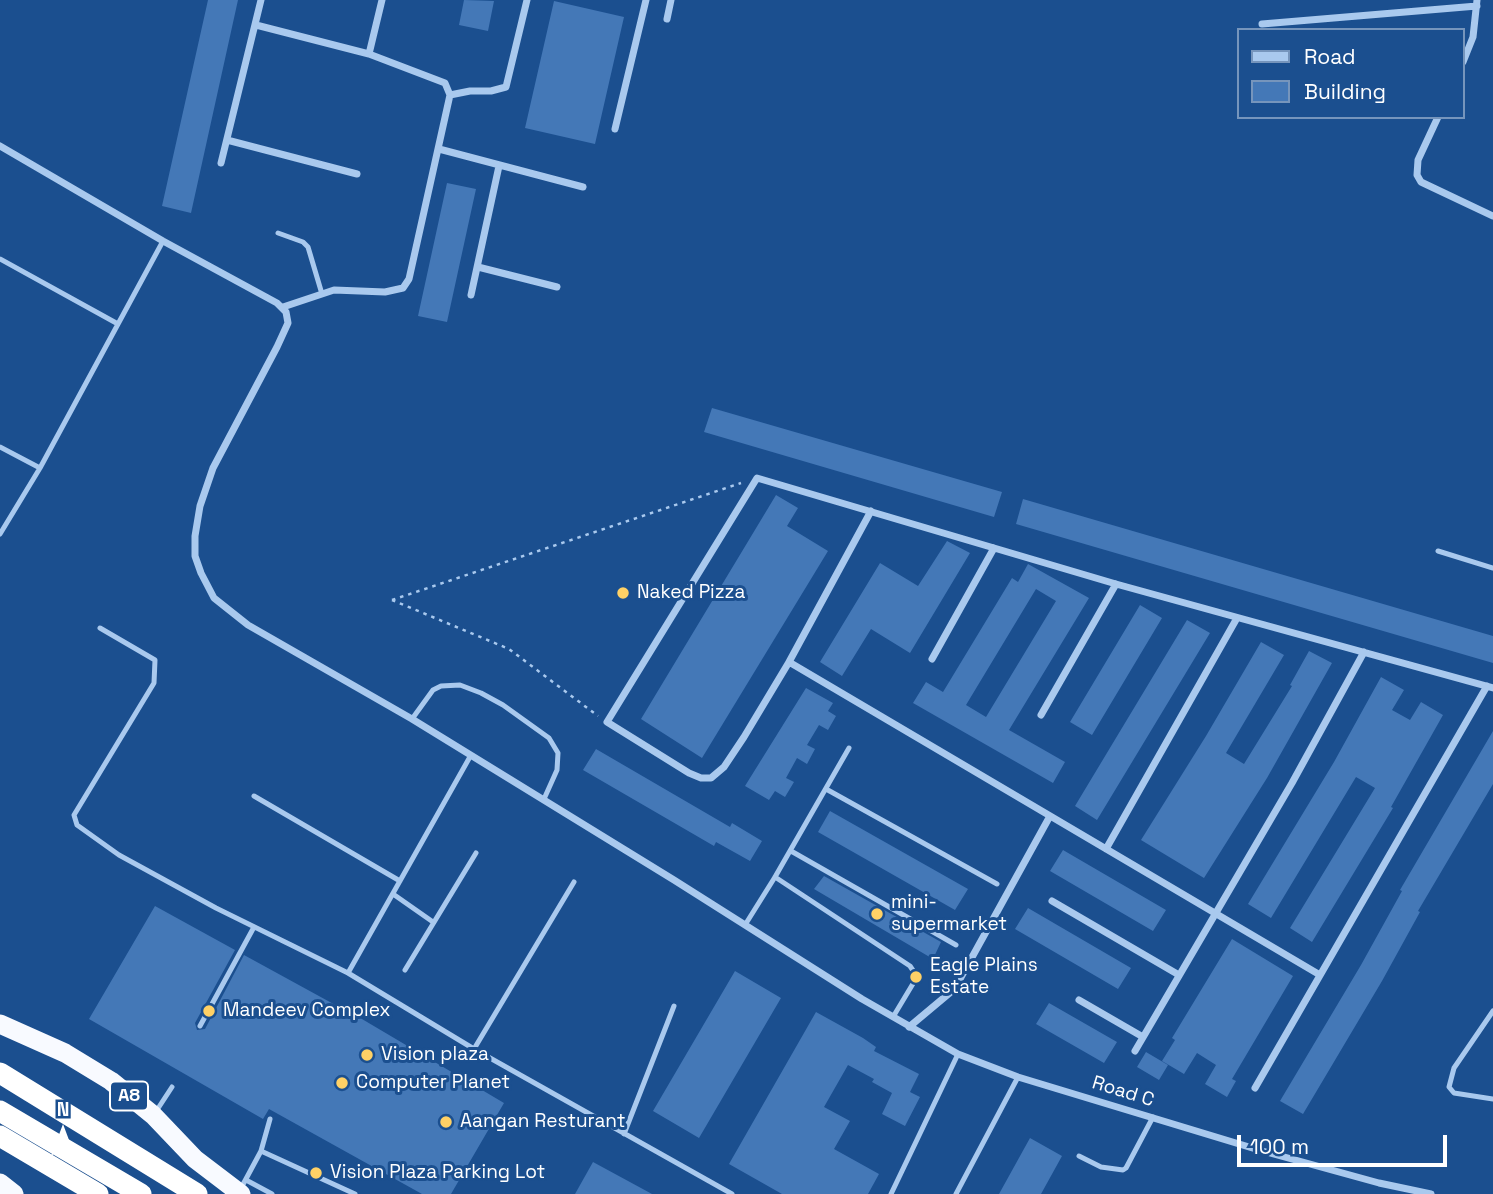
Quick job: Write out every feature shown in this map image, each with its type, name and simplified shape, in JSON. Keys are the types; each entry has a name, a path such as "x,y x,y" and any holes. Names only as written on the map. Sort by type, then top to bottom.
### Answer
{"highway":[{"name":"A8","path":"0,1024 65,1053 111,1082 153,1115 195,1159 242,1189"},
{"path":"0,1073 197,1194"},
{"path":"0,1111 141,1194"},
{"path":"0,1136 98,1194"},
{"path":"0,1183 15,1194"}],"street":[{"path":"221,163 261,0"},
{"path":"369,54 382,0"},
{"path":"450,95 506,87 527,0"},
{"path":"615,129 646,0"},
{"path":"667,19 671,0"},
{"path":"1262,24 1477,3 1473,37 1465,57"},
{"path":"0,146 283,307 334,290 385,292 403,288 409,279 439,149 450,95 445,83 369,54 256,25"},
{"path":"1437,119 1418,160 1417,175 1421,182 1493,216"},
{"path":"227,140 357,174"},
{"path":"439,149 583,187"},
{"path":"471,295 499,166"},
{"path":"478,267 557,286"},
{"name":"Road C","path":"283,307 288,323 213,468 200,506 194,536 195,556 214,598 248,625 412,719 909,1027 958,1054 1018,1077 1304,1162 1431,1194"},
{"path":"871,511 789,662 724,767 711,778 701,778 689,773 607,722 757,478 871,511 1116,584 1490,687 1255,1088"},
{"path":"932,659 994,548"},
{"path":"1041,715 1116,584"},
{"path":"1106,849 1237,618"},
{"path":"1135,1051 1292,783 1364,652"},
{"path":"789,662 1320,975"},
{"path":"909,1027 952,991 1050,816"},
{"path":"1052,901 1179,975"},
{"path":"1079,1000 1143,1037"}],"lane":[{"path":"278,233 303,242 308,247 322,294"},
{"path":"0,534 40,468 163,241"},
{"path":"0,258 118,324"},
{"path":"0,447 40,468"},
{"path":"1438,551 1493,568"},
{"path":"100,628 155,660 154,683 74,815 77,825 119,855 254,927 348,973 474,1049 732,1194"},
{"path":"412,719 433,690 441,686 460,685 503,705 549,738 558,753 557,770 544,799"},
{"path":"745,925 791,851 849,748"},
{"path":"348,973 471,755"},
{"path":"826,789 997,884"},
{"path":"254,796 400,881"},
{"path":"791,851 956,945"},
{"path":"405,970 476,853"},
{"path":"775,877 910,965 914,972 914,982 893,1017"},
{"path":"474,1049 574,882"},
{"path":"393,894 433,922"},
{"path":"200,1026 254,927"},
{"path":"624,1134 674,1006"},
{"path":"1493,1011 1454,1069 1449,1087 1454,1093 1493,1099"},
{"path":"891,1194 958,1054"},
{"path":"956,1194 1018,1077"},
{"path":"153,1115 172,1087"},
{"path":"1079,1156 1101,1167 1123,1170 1153,1117"},
{"path":"270,1119 261,1151 242,1189 272,1194"},
{"path":"261,1151 355,1194"}],"path":[{"path":"607,722 509,649 392,600 757,478"}],"building":[{"path":"208,0 238,0 191,213 162,206"},
{"path":"464,0 494,1 488,31 459,25"},
{"path":"554,1 624,17 595,144 525,128"},
{"path":"447,183 476,189 447,322 418,316"},
{"path":"712,408 1002,492 994,517 704,432"},
{"path":"776,495 798,508 787,526 828,551 702,758 641,719"},
{"path":"1023,499 1493,636 1493,663 1016,524"},
{"path":"947,541 970,553 910,653 871,629 842,676 820,662 880,563 918,586"},
{"path":"1028,564 1089,598 1009,730 1065,762 1053,783 913,703 926,682 943,692 1012,578 1018,582","holes":["1036,589 1056,601 986,717 966,705"]},
{"path":"1140,605 1162,618 1092,735 1070,722"},
{"path":"1187,620 1210,633 1097,820 1075,806"},
{"path":"1261,642 1284,655 1226,753 1244,764 1292,686 1290,685 1309,651 1332,663 1267,778 1204,878 1141,840"},
{"path":"1381,677 1404,690 1392,710 1410,720 1421,702 1443,715 1391,807 1393,808 1312,942 1290,928 1375,788 1356,777 1271,918 1248,904 1334,762"},
{"path":"806,688 833,703 828,711 836,716 828,730 819,725 807,745 815,749 807,764 797,758 786,778 794,782 785,797 775,791 769,800 745,786"},
{"path":"1493,731 1493,784 1418,911 1420,912 1382,981 1303,1114 1280,1101 1361,965 1402,891 1400,890"},
{"path":"596,749 730,827 732,823 762,841 750,861 716,842 714,846 583,770"},
{"path":"830,811 968,889 955,910 818,832"},
{"path":"1063,850 1166,910 1153,931 1050,871"},
{"name":"mini- supermarket","path":"824,876 941,942 933,959 814,889"},
{"path":"155,906 235,950 195,1023 197,1030 205,1029 244,955 340,1006 504,1103 451,1194 422,1194 269,1109 263,1119 89,1019"},
{"path":"1028,908 1131,968 1118,989 1015,929"},
{"path":"1232,939 1293,976 1232,1079 1236,1081 1227,1097 1205,1084 1216,1065 1197,1053 1184,1074 1162,1061 1175,1040 1172,1038"},
{"path":"735,971 781,998 699,1138 653,1111"},
{"path":"1049,1003 1117,1042 1104,1063 1036,1024"},
{"path":"816,1012 863,1038 876,1047 874,1051 919,1074 910,1092 920,1097 905,1126 882,1114 892,1093 872,1082 874,1079 848,1065 824,1107 850,1121 834,1149 879,1174 868,1194 782,1194 729,1164"},
{"path":"1146,1052 1168,1065 1159,1080 1137,1067"},
{"path":"1030,1138 1062,1156 1041,1194 999,1194"},
{"path":"593,1162 652,1194 575,1194"}],"place":[{"name":"Naked Pizza","path":"623,593"},
{"name":"mini- supermarket","path":"877,914"},
{"name":"Eagle Plains Estate","path":"916,977"},
{"name":"Mandeev Complex","path":"209,1011"},
{"name":"Vision plaza","path":"367,1055"},
{"name":"Computer Planet","path":"342,1083"},
{"name":"Aangan Resturant","path":"446,1122"},
{"name":"Vision Plaza Parking Lot","path":"316,1173"}]}
